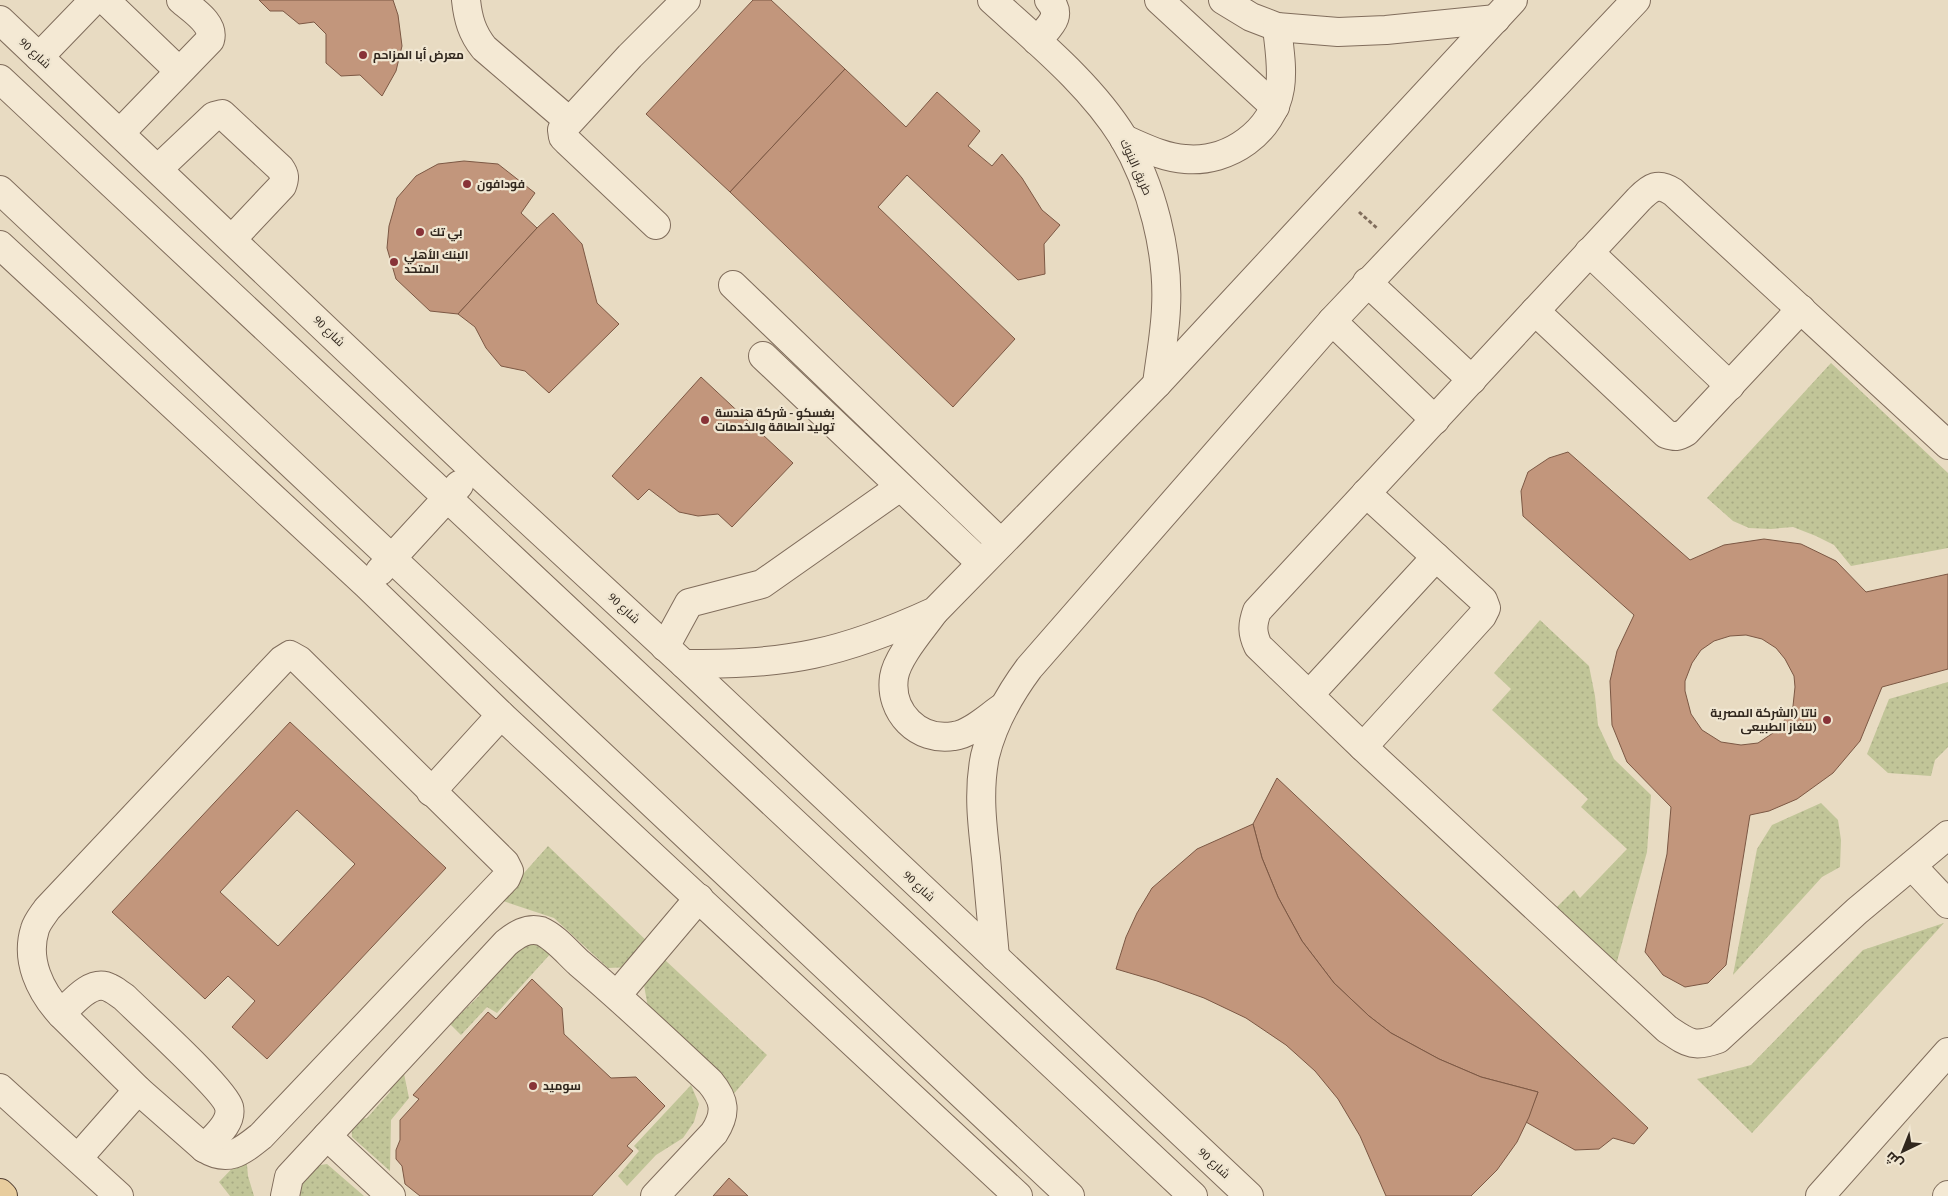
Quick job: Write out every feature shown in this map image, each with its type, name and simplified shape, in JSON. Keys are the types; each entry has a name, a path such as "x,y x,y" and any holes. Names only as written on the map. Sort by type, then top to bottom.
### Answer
{"main road":[{"path":"0,1193 3,1196"}],"street":[{"path":"39,57 94,0"},
{"path":"105,0 179,71"},
{"path":"120,133 210,40 212,33 204,20 181,0"},
{"path":"466,0 470,22 480,42 569,121"},
{"path":"656,225 563,137 562,130 686,0"},
{"name":"طريق البنوك","path":"992,0 1083,87 1111,120 1124,139 1148,190 1159,228 1165,268 1166,308 1157,384"},
{"path":"1037,41 1056,16 1056,10 1049,0"},
{"path":"1159,0 1275,107"},
{"path":"1223,0 1251,17 1277,27 1338,32 1386,30 1505,10"},
{"path":"995,957 981,811 985,756 993,729 1003,707 1029,668 1332,320 1636,0"},
{"path":"1003,707 974,728 955,736 935,737 916,729 901,715 894,696 894,675 903,657 935,611 1157,384 1505,10"},
{"name":"شارع 90","path":"0,20 474,469 1249,1196"},
{"path":"1124,139 1156,153 1186,159 1217,156 1245,144 1267,121 1275,107 1280,88 1277,27"},
{"path":"0,79 1193,1196"},
{"path":"158,169 214,116 222,114 280,168 285,180 282,186 232,239"},
{"path":"1948,445 1673,192 1664,186 1655,187 1646,192 1589,252 1436,420 1257,611 1253,623 1253,635 1258,646 1363,747 1667,1029 1684,1040 1702,1045 1718,1040 1857,911 1948,835"},
{"path":"0,190 1070,1196"},
{"path":"0,245 367,585 501,715 1018,1196"},
{"path":"1589,252 1730,386"},
{"path":"1367,282 1472,380"},
{"path":"733,285 1001,543"},
{"path":"1535,311 1666,434 1679,437 1730,386 1801,309"},
{"path":"1332,320 1436,420"},
{"path":"763,356 981,563"},
{"path":"367,585 474,469"},
{"path":"900,487 762,584 689,603 675,656 727,664 770,661 813,654 855,644 896,629 935,611"},
{"path":"1363,747 1482,616 1486,608 1483,600 1366,493"},
{"path":"1309,695 1436,557"},
{"path":"290,655 299,660 431,792 505,863 508,867 508,875 260,1136 237,1153 226,1156 215,1155 204,1148 138,1090 60,1014 41,987 34,965 32,945 35,927 47,909 286,656 290,655"},
{"path":"431,792 501,715"},
{"path":"1912,866 1948,904"},
{"path":"617,995 698,898"},
{"path":"285,1196 289,1177 506,943 517,934 530,930 541,932 553,940 617,995 710,1082 719,1093 723,1107 721,1121 714,1133 655,1196"},
{"path":"60,1014 83,993 96,986 109,987 124,997 223,1096 229,1108 228,1118 222,1129 204,1148"},
{"path":"1820,1196 1948,1052"},
{"path":"0,1088 119,1196"},
{"path":"78,1158 138,1090"},
{"path":"327,1136 390,1196"}],"path":[{"path":"1336,191 1399,248"}],"green space":[{"path":"1831,363 1948,473 1948,548 1851,566 1834,545 1816,536 1793,527 1749,528 1733,521 1707,498"},
{"path":"1540,620 1589,666 1598,725 1614,759 1651,795 1647,852 1616,965 1556,908 1574,890 1580,898 1627,849 1581,807 1588,799 1492,710 1511,689 1494,673"},
{"path":"1948,682 1948,747 1935,760 1931,776 1888,773 1867,754 1889,699"},
{"path":"1821,803 1838,820 1841,840 1840,867 1822,877 1733,975 1757,849 1772,825"},
{"path":"548,846 651,945 630,967 608,968 554,918 500,900"},
{"path":"1944,923 1752,1133 1697,1079 1751,1065 1863,950"},
{"path":"533,943 553,951 497,1013 487,1007 461,1035 450,1024 479,996 489,971 516,944"},
{"path":"665,960 767,1055 731,1097 648,1008 644,985"},
{"path":"402,1064 409,1098 391,1120 390,1171 352,1137 351,1121 367,1118 390,1092 391,1077"},
{"path":"691,1085 699,1104 694,1122 683,1138 656,1155 627,1186 618,1176 639,1151 634,1146"},
{"path":"246,1154 248,1176 254,1196 230,1196 219,1182"},
{"path":"327,1164 364,1196 298,1196 305,1175 314,1166"}],"building":[{"name":"معرض أبا المزاحم","path":"259,0 393,0 398,15 402,46 396,71 382,96 360,75 341,76 326,63 326,34 314,22 299,24 283,11 270,11"},
{"path":"753,0 771,0 845,69 730,192 646,114"},
{"path":"845,69 906,127 937,92 980,131 968,146 992,166 1002,154 1022,178 1042,210 1060,225 1044,244 1045,274 1018,280 907,175 878,207 1015,339 953,407 730,192"},
{"path":"464,161 498,164 535,193 521,213 537,228 458,314 430,311 396,279 387,248 389,226 397,198 416,176 438,164"},
{"path":"553,213 582,244 597,303 619,324 549,393 525,371 501,366 486,348 475,327 458,314"},
{"name":"بغسكو - شركة هندسة توليد الطاقة والخدمات","path":"701,377 793,463 732,527 718,514 698,516 679,512 649,489 638,500 612,476"},
{"name":"ناتا (الشركة المصرية للغاز الطبيعى)","path":"1568,452 1690,560 1724,545 1764,539 1801,544 1836,561 1866,592 1948,574 1948,669 1882,687 1860,741 1833,773 1797,799 1769,811 1750,815 1726,965 1708,983 1685,987 1663,975 1645,952 1667,854 1671,807 1627,762 1612,725 1610,681 1617,651 1634,615 1523,516 1521,491 1528,472 1549,458","holes":["1746,635 1762,639 1776,648 1785,659 1794,676 1793,706 1779,729 1758,743 1741,745 1721,742 1702,730 1691,714 1685,691 1685,681 1692,663 1701,650 1714,641 1730,636"]},
{"path":"290,722 446,868 267,1059 232,1027 255,1001 228,976 205,999 112,912","holes":["297,810 355,864 278,946 220,892"]},
{"path":"1277,778 1648,1128 1634,1144 1613,1138 1599,1149 1575,1150 1526,1122 1538,1092 1481,1077 1439,1059 1391,1033 1369,1016 1334,983 1302,941 1278,897 1262,858 1253,824"},
{"path":"1253,824 1262,858 1278,897 1302,941 1334,983 1369,1016 1391,1033 1439,1059 1481,1077 1538,1092 1517,1142 1497,1170 1471,1196 1386,1196 1360,1136 1338,1099 1315,1071 1286,1045 1246,1018 1204,998 1116,969 1126,937 1137,913 1152,888 1197,849"},
{"name":"سوميد","path":"532,979 562,1008 564,1034 611,1078 636,1077 665,1106 627,1146 633,1151 592,1196 420,1196 405,1184 402,1166 396,1159 396,1150 400,1140 400,1120 419,1099 413,1095 488,1012 496,1019"},
{"path":"729,1178 748,1196 713,1196"}],"place":[{"name":"معرض أبا المزاحم","path":"363,55"},
{"name":"فودافون","path":"467,184"},
{"name":"بي تك","path":"420,232"},
{"name":"البنك الأهلي المتحد","path":"394,262"},
{"name":"بغسكو - شركة هندسة توليد الطاقة والخدمات","path":"705,420"},
{"name":"ناتا (الشركة المصرية للغاز الطبيعى)","path":"1827,720"},
{"name":"سوميد","path":"533,1086"}]}
